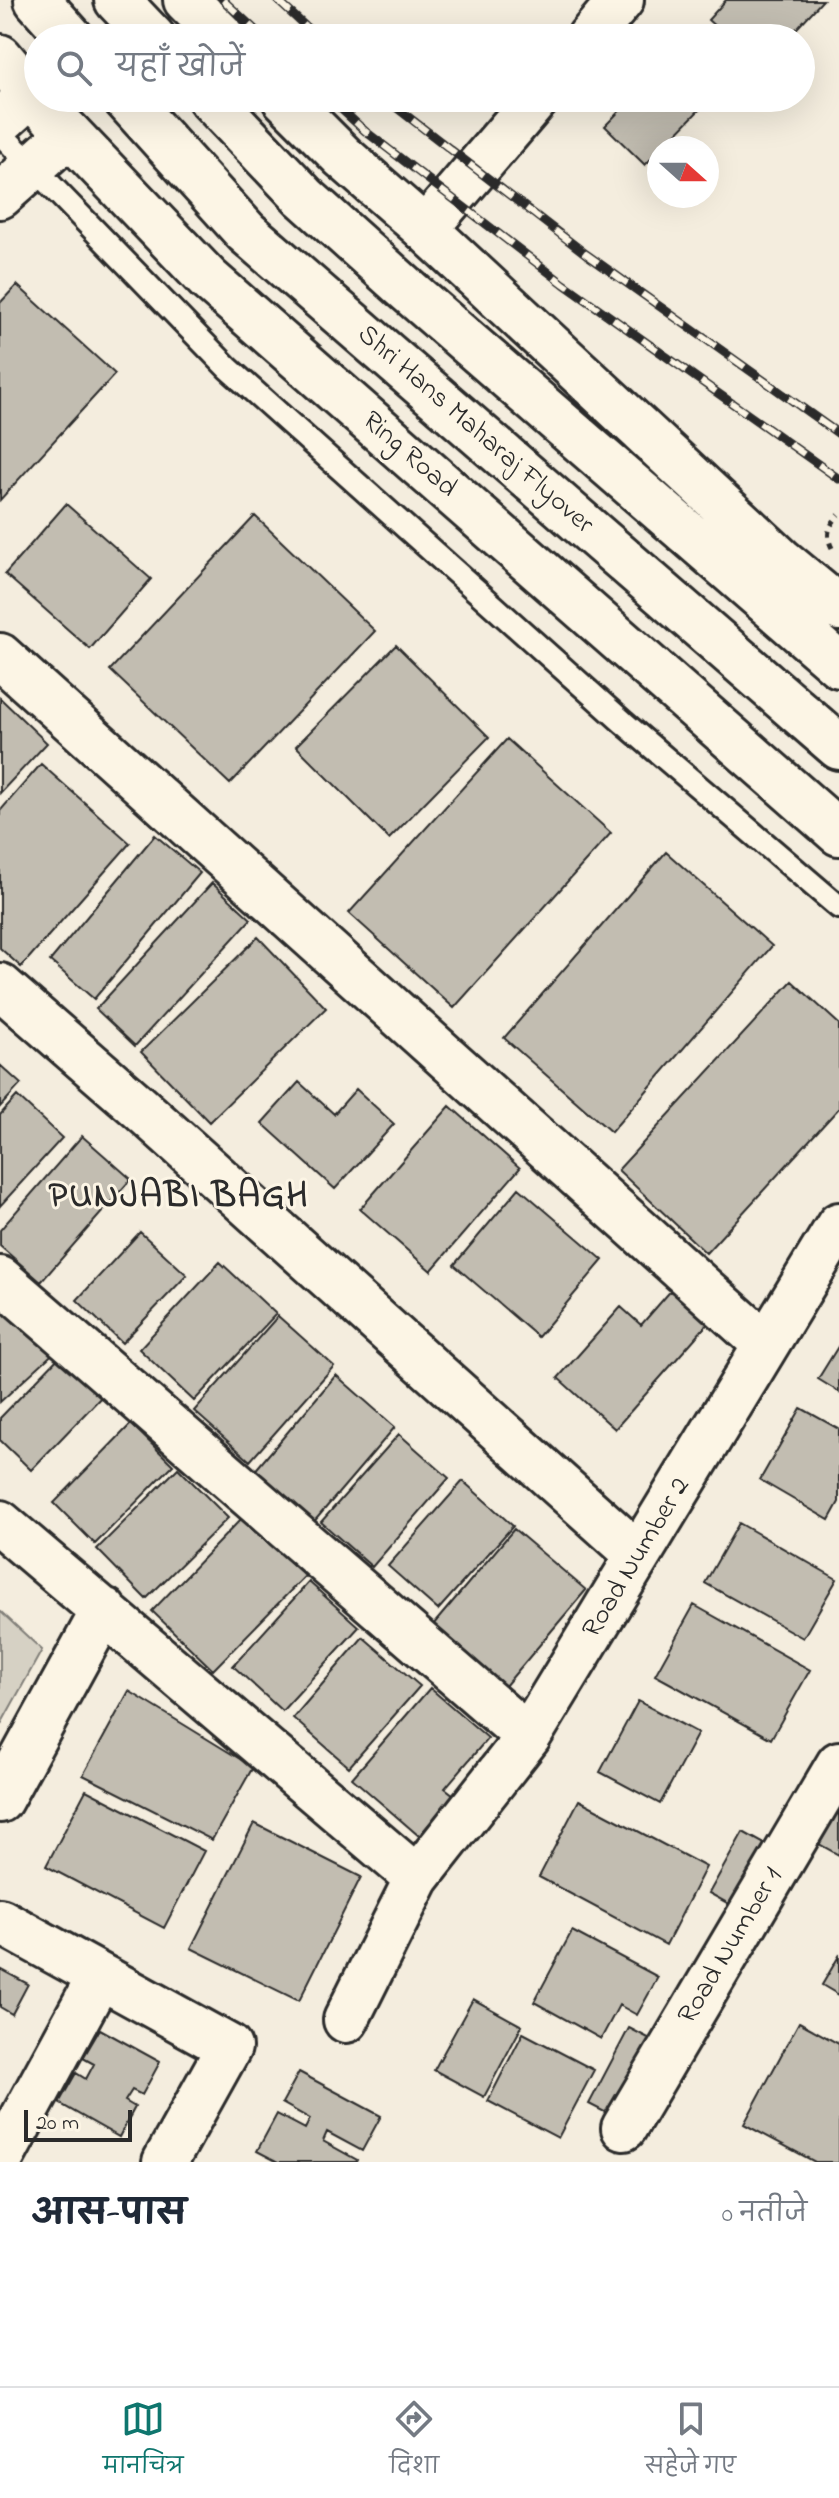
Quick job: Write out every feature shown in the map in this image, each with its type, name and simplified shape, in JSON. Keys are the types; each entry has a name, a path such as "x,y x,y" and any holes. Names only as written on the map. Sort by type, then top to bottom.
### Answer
{"street":[{"path":"37,0 58,24"},
{"path":"117,0 140,24"},
{"path":"186,0 210,24"},
{"path":"601,24 621,0"},
{"name":"Ring Road","path":"0,57 15,108 69,134 208,279 839,833"},
{"name":"Shri Hans Maharaj Flyover","path":"138,112 246,232 839,747"},
{"path":"223,112 315,207 839,665"},
{"path":"298,112 343,157 425,229 771,550 839,608"},
{"path":"425,229 525,112"},
{"path":"0,196 69,134"},
{"path":"0,656 766,1345"},
{"path":"0,986 638,1555"},
{"name":"Road Number 2","path":"346,2020 417,1878 528,1737 839,1225"},
{"path":"0,1279 528,1737"},
{"path":"0,1523 417,1878"},
{"path":"0,1800 104,1610"},
{"name":"Road Number 1","path":"624,2128 839,1764"},
{"path":"0,1921 229,2047 165,2162"},
{"path":"0,2160 100,1976"}],"lane":[{"path":"0,133 228,368 624,723 839,907"}],"path":[{"path":"835,555 828,540 829,528 839,515"}],"shaded area":[{"path":"0,1611 42,1650 0,1726"}],"building":[{"path":"726,0 823,0 801,24 712,24 708,20"},
{"path":"618,112 697,112 674,136 647,136 645,165 605,126"},
{"path":"17,285 115,374 0,500 0,303"},
{"path":"66,504 151,579 90,649 5,574"},
{"path":"255,516 375,631 230,784 110,670"},
{"path":"396,645 489,737 389,839 296,746"},
{"path":"0,698 47,743 0,793"},
{"path":"507,739 611,833 454,1008 349,913"},
{"path":"41,764 130,843 21,967 0,948 0,811"},
{"path":"155,835 200,873 94,999 50,961"},
{"path":"666,852 772,946 611,1132 504,1038"},
{"path":"212,883 251,919 135,1046 96,1009"},
{"path":"258,937 326,1008 209,1122 141,1052"},
{"path":"792,981 839,1024 839,1108 706,1253 618,1170"},
{"path":"0,1065 21,1084 0,1107"},
{"path":"299,1082 334,1114 356,1089 394,1124 335,1189 262,1123"},
{"path":"17,1096 62,1138 0,1206 0,1115"},
{"path":"450,1106 520,1168 431,1271 360,1209"},
{"path":"82,1136 131,1179 41,1282 0,1246 0,1230"},
{"path":"519,1188 603,1260 538,1337 454,1265"},
{"path":"140,1232 187,1275 122,1343 77,1300"},
{"path":"220,1262 276,1314 194,1401 139,1349"},
{"path":"674,1287 711,1320 615,1429 558,1378 621,1307 641,1325"},
{"path":"14,1298 59,1348 0,1402 0,1310"},
{"path":"278,1316 334,1366 250,1461 194,1411"},
{"path":"839,1345 839,1392 818,1379"},
{"path":"63,1353 105,1393 31,1470 0,1440 0,1418"},
{"path":"336,1375 395,1427 312,1524 253,1473"},
{"path":"801,1408 839,1429 839,1502 829,1520 760,1480"},
{"path":"131,1424 173,1465 95,1544 54,1503"},
{"path":"399,1434 449,1478 372,1567 321,1522"},
{"path":"178,1468 228,1518 146,1599 97,1549"},
{"path":"463,1481 513,1526 438,1610 388,1566"},
{"path":"243,1517 305,1576 213,1670 152,1611"},
{"path":"739,1523 837,1579 803,1638 705,1583"},
{"path":"514,1529 586,1590 505,1686 433,1625"},
{"path":"309,1582 359,1627 282,1711 233,1666"},
{"path":"694,1605 810,1670 771,1739 655,1675"},
{"path":"363,1637 420,1686 349,1767 293,1718"},
{"path":"430,1688 488,1738 445,1788 454,1795 419,1836 352,1778"},
{"path":"129,1691 253,1767 212,1840 83,1775"},
{"path":"638,1701 698,1733 660,1804 600,1772"},
{"path":"86,1790 204,1851 164,1928 46,1866"},
{"path":"839,1791 839,1855 812,1840"},
{"path":"579,1800 706,1867 666,1945 539,1877"},
{"path":"254,1823 361,1877 299,2001 191,1948"},
{"path":"743,1832 772,1848 738,1909 709,1893"},
{"path":"572,1931 658,1977 637,2015 619,2005 601,2039 534,2002"},
{"path":"839,1956 839,1995 822,1985"},
{"path":"0,1969 28,1984 12,2014 0,2007"},
{"path":"473,1999 522,2026 484,2097 434,2070"},
{"path":"799,2022 839,2044 839,2162 815,2162 744,2124"},
{"path":"629,2028 662,2045 622,2121 589,2104"},
{"path":"100,2029 160,2062 142,2095 132,2090 125,2101 135,2107 119,2137 59,2103 76,2073 86,2079 94,2064 83,2058"},
{"path":"523,2033 594,2070 558,2138 488,2101"},
{"path":"299,2072 381,2116 362,2151 327,2132 323,2141 356,2162 278,2162 257,2151 277,2114 305,2129 310,2119 282,2103"}],"railway":[{"path":"223,0 249,24"},
{"path":"277,0 303,24"},
{"path":"344,112 564,284 839,479"},
{"path":"402,112 586,254 839,434"}],"district":[{"name":"PUNJABI BAGH","path":"179,1197"}]}
